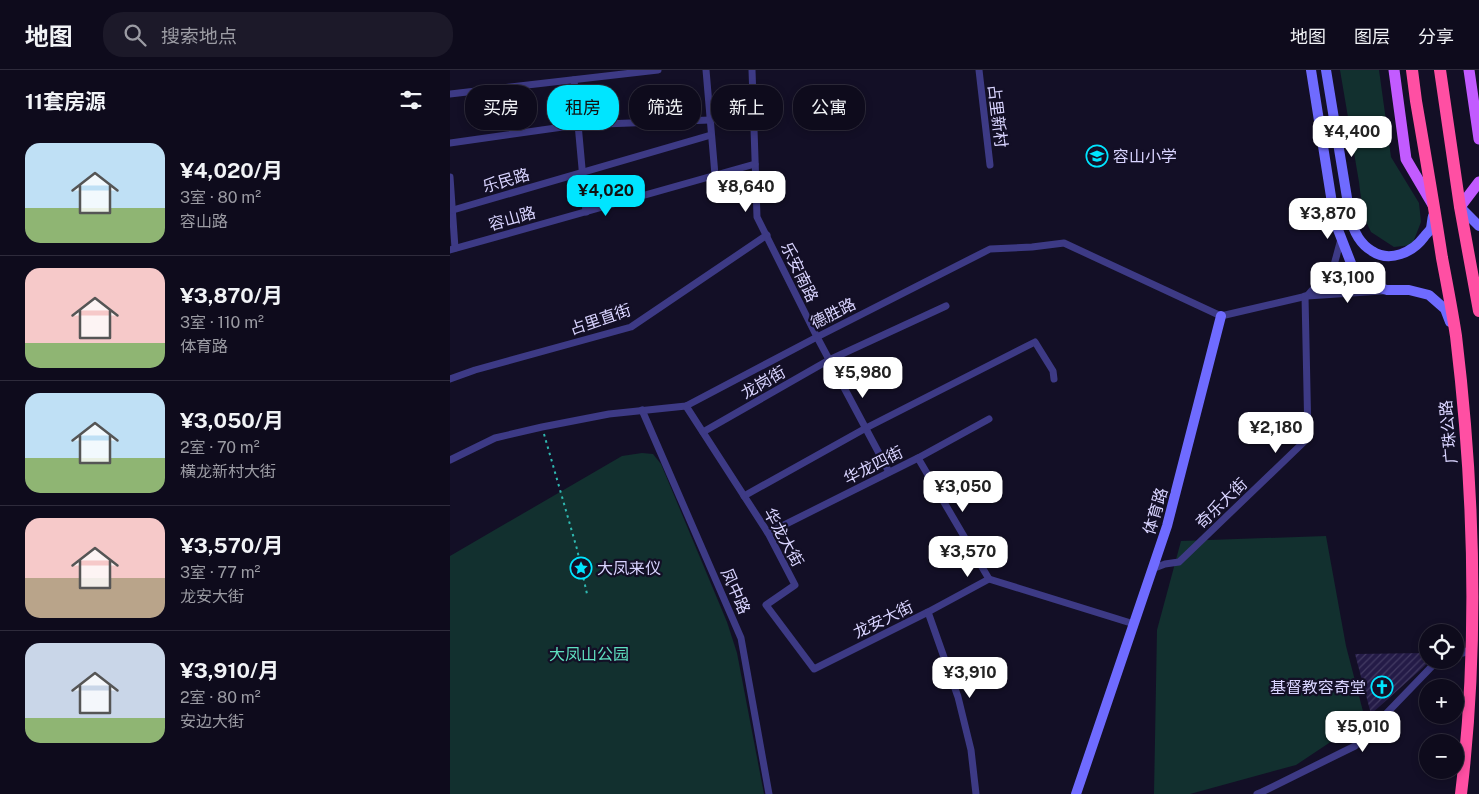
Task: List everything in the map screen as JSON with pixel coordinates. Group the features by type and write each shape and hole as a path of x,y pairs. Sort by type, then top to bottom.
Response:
{"highway":[{"name":"广珠公路","path":"1412,70 1456,336 1471,522 1471,649 1469,701 1461,794"},
{"path":"1440,70 1460,207 1478,290 1479,311"}],"main road":[{"path":"1311,70 1335,222 1356,276 1369,285 1387,290 1409,290 1429,295 1445,310 1456,336"},
{"path":"1326,70 1353,229 1362,242 1372,251 1390,256 1399,255 1410,250 1420,242 1431,228 1434,208 1406,158 1394,70"},
{"path":"1469,70 1479,139"},
{"path":"1479,182 1460,207 1479,226"},
{"name":"体育路","path":"1076,794 1177,491 1221,316"}],"street":[{"path":"450,94 658,70"},
{"path":"706,70 715,175"},
{"name":"乐安南路","path":"752,70 757,217 817,337 889,472"},
{"name":"占里新村","path":"979,70 990,165"},
{"path":"574,80 574,85"},
{"path":"619,123 710,120"},
{"path":"450,143 547,129"},
{"path":"578,130 586,212"},
{"name":"乐民路","path":"452,210 711,135"},
{"name":"容山路","path":"453,249 755,164"},
{"path":"450,177 453,249"},
{"name":"占里直街","path":"450,379 475,370 631,327 767,235"},
{"path":"1306,296 1334,265 1342,238"},
{"name":"德胜路","path":"450,460 495,438 542,427 609,414 686,406 990,249 1064,243 1221,316"},
{"path":"1221,316 1306,296 1387,290"},
{"name":"奇乐大街","path":"1152,569 1165,564 1179,562 1308,438 1306,296"},
{"name":"龙岗街","path":"703,432 829,360 946,306"},
{"path":"744,496 866,428 1035,342 1053,370 1054,379"},
{"name":"华龙大街","path":"686,406 768,533 795,585 766,606 814,669"},
{"name":"凤中路","path":"642,410 742,638 769,794"},
{"name":"华龙四街","path":"768,533 918,458 989,419"},
{"path":"918,458 989,579 1134,624"},
{"name":"龙安大街","path":"814,669 989,579"},
{"path":"928,612 958,697 972,750 976,794"},
{"path":"1464,652 1471,649"},
{"path":"1256,794 1354,746 1429,669"}],"path":[{"path":"542,427 577,549 587,594"}],"green space":[{"path":"1340,70 1379,70 1391,157 1419,203 1421,222 1412,245 1394,247 1371,232 1363,215"},
{"name":"大凤山公园","path":"642,453 653,454 661,464 727,622 737,653 764,794 450,794 450,556 622,456"},
{"path":"1326,536 1346,646 1365,719 1296,765 1190,794 1154,794 1157,630 1181,541"}],"building":[{"name":"基督教容奇堂","path":"1419,653 1419,669 1421,669 1371,714 1355,654"}],"place":[{"name":"容山小学","path":"1097,156"},
{"name":"大凤来仪","path":"581,568"},
{"name":"基督教容奇堂","path":"1382,687"}]}
